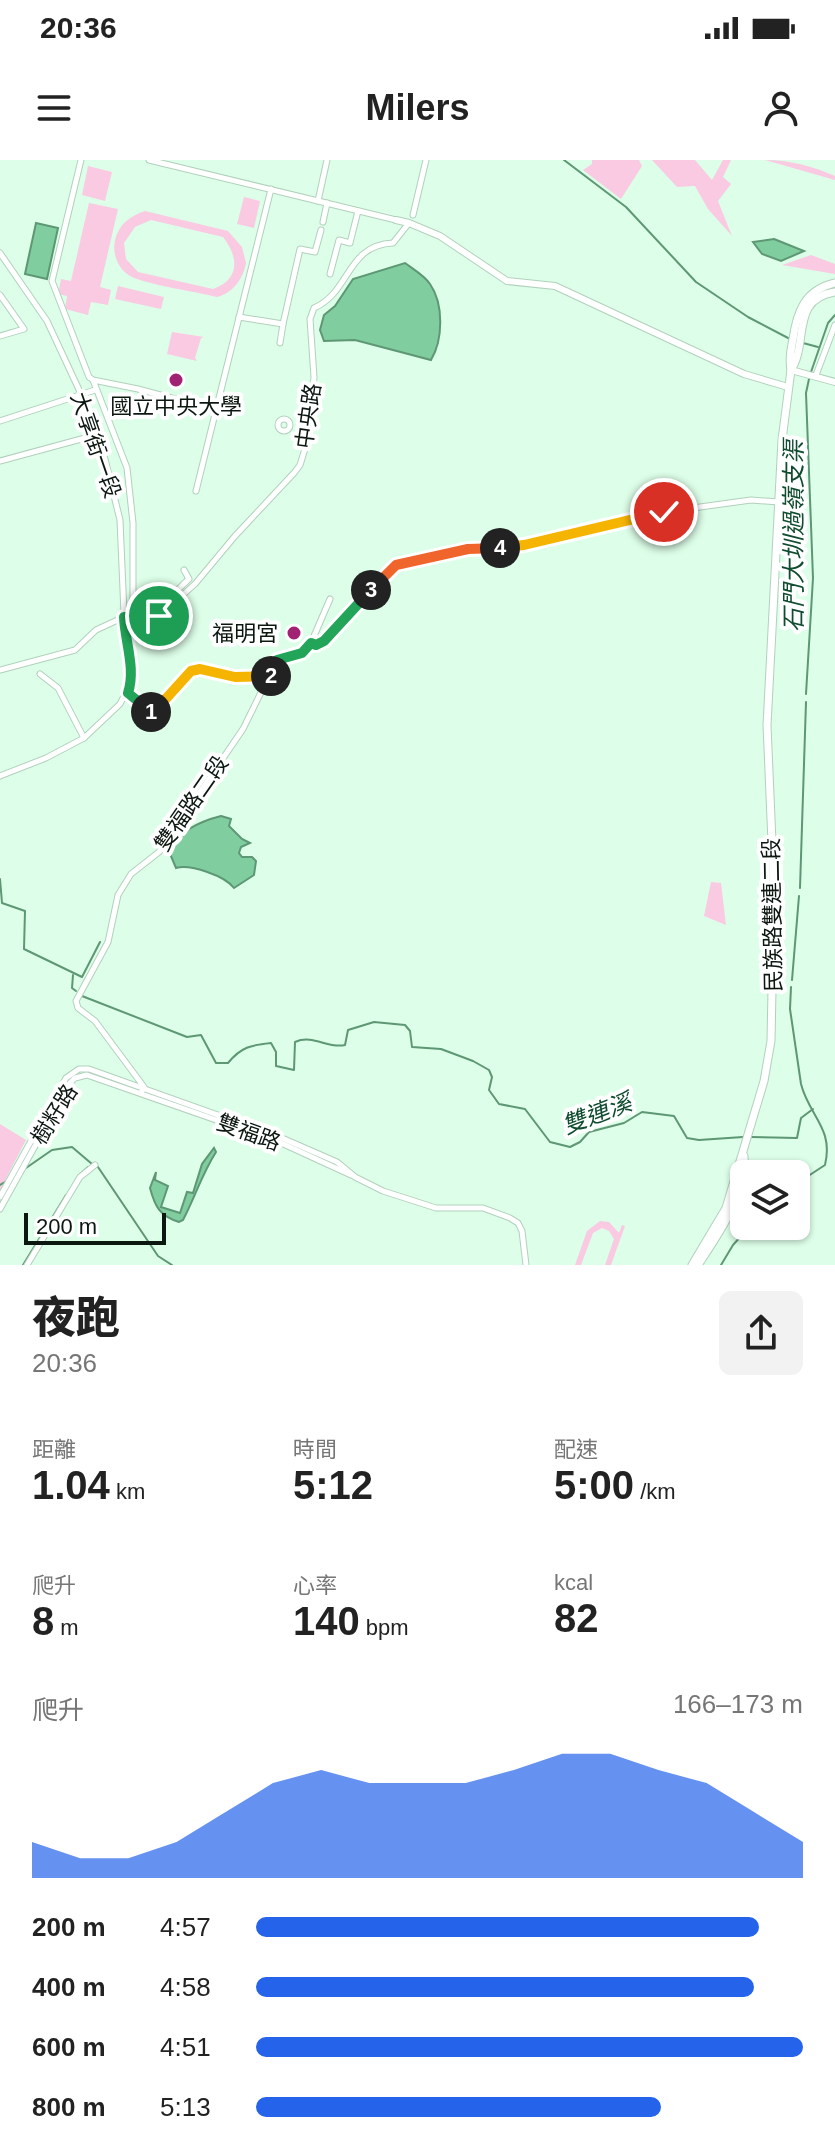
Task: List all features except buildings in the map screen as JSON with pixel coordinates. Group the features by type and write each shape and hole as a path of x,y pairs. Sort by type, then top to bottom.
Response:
{"main road":[{"path":"791,370 789,361 796,318 805,299 835,283"},
{"path":"791,370 796,362 806,311 821,296 835,292"},
{"name":"民族路雙連二段","path":"695,1265 726,1208 739,1162 744,1156 764,1081 772,1027 774,889 767,725 779,502 791,370"}],"street":[{"path":"81,160 52,281 89,377 216,410"},
{"path":"149,160 396,220 411,219 507,281 555,286 744,374 788,387"},
{"path":"318,201 327,160"},
{"path":"411,219 426,160"},
{"path":"196,491 271,189"},
{"path":"323,222 327,203"},
{"path":"330,274 339,240 350,243 358,211"},
{"name":"中央路","path":"124,617 159,616 195,584 300,465 308,439 314,377 310,319 314,308 325,304 363,252 377,245 393,243 411,219"},
{"path":"280,343 300,249 315,252 321,230"},
{"name":"大享街一段","path":"0,253 47,321 81,394 105,459 120,520 124,617 131,668 128,693"},
{"path":"0,295 24,329 0,336"},
{"path":"239,317 283,324"},
{"path":"816,375 835,325"},
{"path":"791,370 835,382"},
{"path":"93,380 127,468 133,523 133,603 142,609 156,608 189,579 184,570"},
{"path":"0,421 95,390"},
{"path":"0,461 96,435"},
{"name":"雙福路二段","path":"142,1090 95,1021 78,1008 76,1001 108,942 118,895 131,874 159,852 243,729 277,660 302,653 311,643 316,645 324,641 396,565 468,549 524,545 664,512 751,500 779,502"},
{"path":"311,643 330,599"},
{"path":"0,670 75,650 96,630 124,617"},
{"path":"0,776 46,758 84,738 128,693 153,713 191,671 200,669 235,677 271,676"},
{"path":"40,674 58,688 84,738"},
{"name":"樹籽路","path":"0,1197 71,1072 89,1069 142,1090"},
{"name":"樹籽路","path":"0,1209 24,1162 75,1078 92,1076 142,1090"},
{"path":"142,1090 282,1138 337,1162 355,1177 383,1191 436,1208 483,1208 518,1223 526,1265"},
{"path":"27,1265 80,1177 95,1165"}],"shaded area":[{"path":"592,160 639,160 642,166 621,199 583,170 592,164"},
{"path":"652,160 695,160 712,180 723,160 731,160 723,177 731,184 718,201 732,236 708,209 695,186 677,187"},
{"path":"765,160 809,167 835,176 835,180"},
{"path":"88,166 112,172 105,201 82,195"},
{"path":"244,197 260,201 254,228 237,224"},
{"path":"89,203 118,209 100,287 111,290 108,305 91,302 88,315 65,309 67,296 58,294 61,279 71,281"},
{"path":"145,211 228,231 242,247 246,263 240,280 228,292 217,297 151,283 127,274 117,261 115,240 122,225","holes":["151,220 223,237 232,252 234,267 228,280 213,289 138,272 126,259 124,243 135,227"]},
{"path":"36,223 58,228 47,279 25,274"},
{"path":"774,239 804,251 781,261 762,254 753,242"},
{"path":"811,255 835,264 835,274 782,265"},
{"path":"405,263 428,281 438,302 440,332 431,360 355,340 324,341 320,330 324,315 335,306 353,279"},
{"path":"118,286 164,297 161,309 115,299"},
{"path":"172,332 204,337 195,358 197,361 167,354"},
{"path":"221,816 231,819 229,826 250,843 241,847 239,853 242,857 252,857 256,861 254,875 234,888 207,872 176,868 168,849 192,828"},
{"path":"711,882 721,883 726,925 704,916"},
{"path":"0,1124 26,1140 0,1190"},
{"path":"214,1148 216,1152 183,1220 179,1222 167,1217 156,1206 150,1188 156,1172 155,1180 168,1186 161,1207 180,1213 187,1192 193,1193 202,1164"},
{"path":"600,1221 609,1222 619,1233 622,1225 625,1226 611,1265 605,1265 614,1239 609,1231 602,1228 593,1233 581,1265 575,1265 587,1231"}],"waterway":[{"path":"564,160 626,207 696,282 748,317 790,339"},
{"name":"石門大圳過嶺支渠","path":"811,372 828,323 835,315"},
{"path":"803,343 818,347"},
{"name":"石門大圳過嶺支渠","path":"806,694 813,578 806,393 809,379"},
{"name":"石門大圳過嶺支渠","path":"800,888 806,702"},
{"path":"0,879 2,903 25,911 24,949 82,977 100,942"},
{"name":"石門大圳過嶺支渠","path":"792,980 799,896"},
{"name":"雙連溪","path":"73,975 72,988 76,991"},
{"name":"石門大圳過嶺支渠","path":"791,987 790,1009 801,1084 826,1141 825,1165 810,1175"},
{"name":"雙連溪","path":"82,996 187,1037 201,1035 216,1063 228,1063 247,1048 271,1043 276,1052 276,1066 294,1070 295,1042 308,1040 339,1046 345,1045 348,1030 374,1022 405,1025 410,1031 412,1047 441,1049 489,1070 492,1077 489,1090 499,1104 525,1109 550,1142 570,1147 589,1132 624,1123 642,1112 674,1116 687,1138 743,1137"},
{"name":"雙連溪","path":"750,1137 797,1138 801,1118 813,1109"},
{"path":"26,1168 52,1150 72,1147 92,1164"},
{"path":"78,1176 88,1167"},
{"path":"98,1167 158,1256 172,1265"},
{"path":"0,1185 5,1182"},
{"path":"23,1265 66,1195"},
{"name":"石門大圳過嶺支渠","path":"721,1265 737,1240"}],"place":[{"name":"國立中央大學","path":"176,380"},
{"name":"福明宮","path":"294,633"}],"route":[{"path":"159,616 124,617 131,668 128,693 153,713 191,671 200,669 235,677 271,676 277,660 283,656 302,653 311,643 316,645 324,641 396,565 468,549 524,545 664,512"}]}
